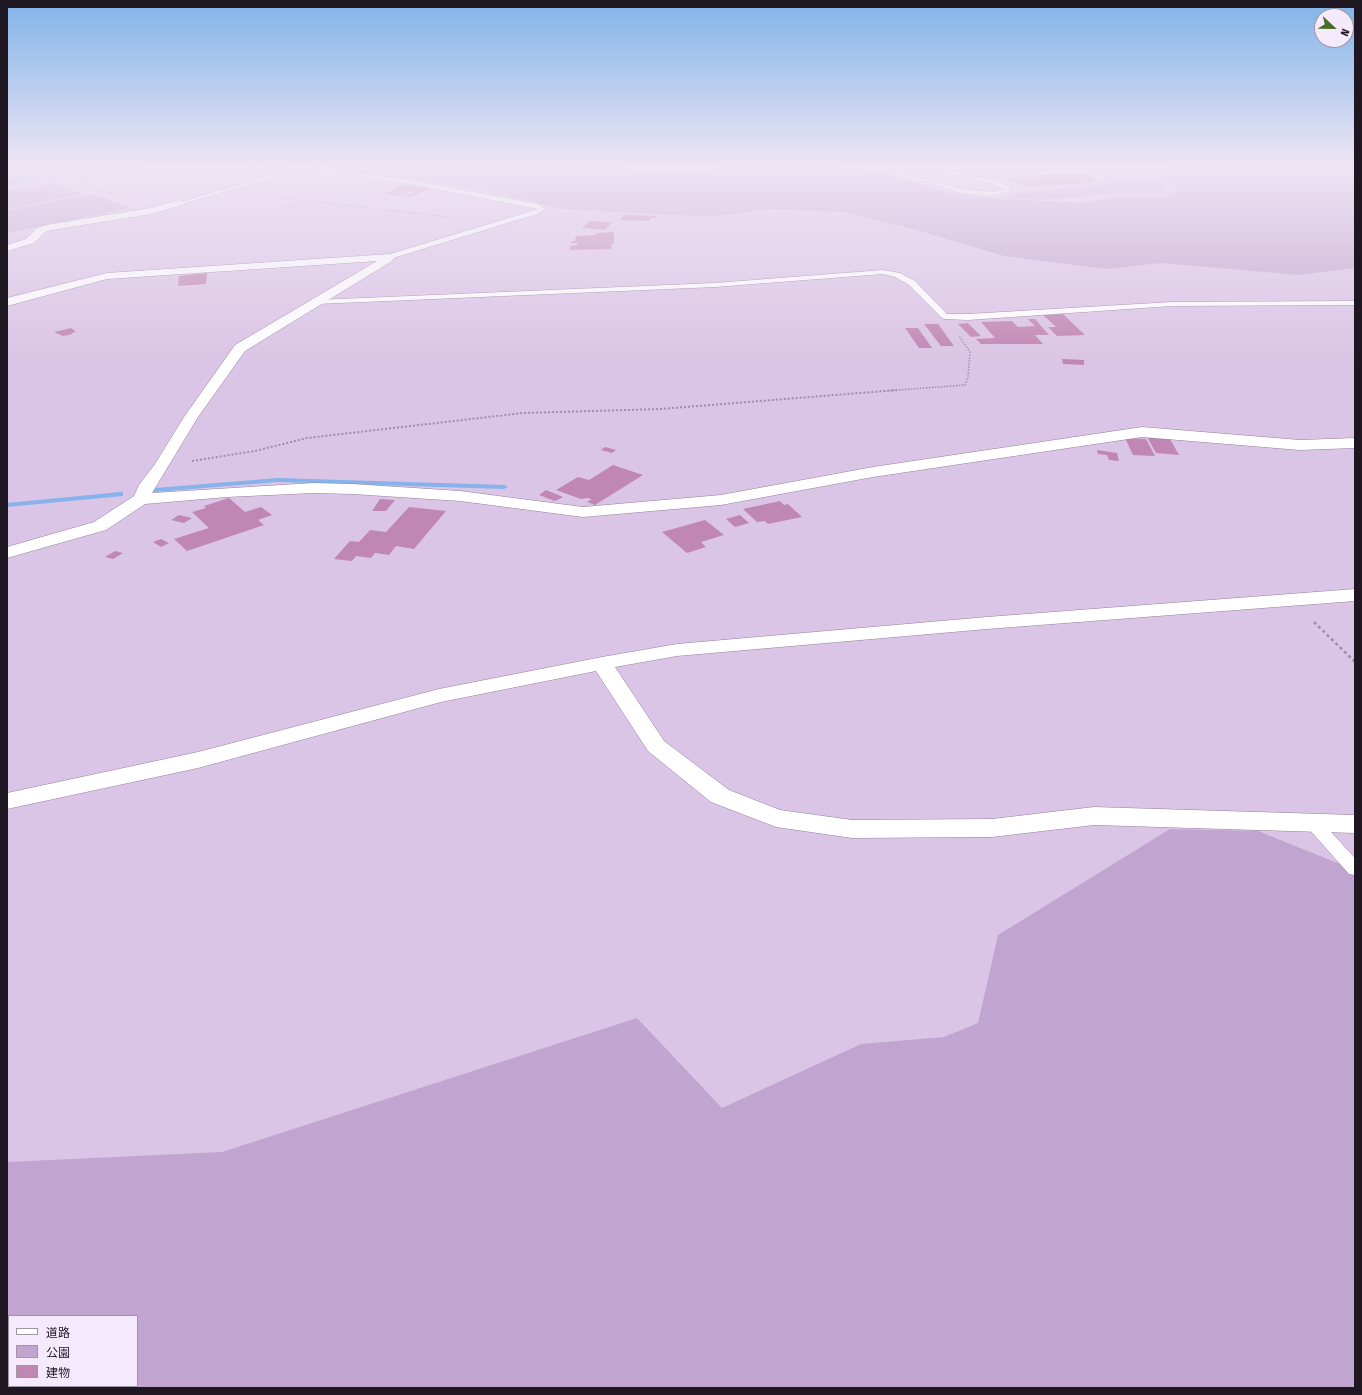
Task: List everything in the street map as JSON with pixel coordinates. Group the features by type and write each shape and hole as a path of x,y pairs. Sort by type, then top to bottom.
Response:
{"street":[{"path":"7,248 30,241 40,231"},
{"path":"7,302 107,276 390,257"},
{"path":"141,499 147,485 162,466 191,417 240,348 390,257"},
{"path":"7,553 100,526 141,499 235,492 353,489 460,496 582,512 721,500 873,472 1142,432 1300,445 1355,443"},
{"path":"7,801 198,760 439,696 602,663 677,650 994,622 1355,595"},
{"path":"602,663 656,746 720,796 776,818 852,829 992,828 1094,816 1355,824"}],"lane":[{"path":"390,257 472,231"},
{"path":"316,302 715,285 883,272 897,275 912,283 945,316 968,317 1172,304 1355,303"},
{"path":"1313,823 1355,869"}],"path":[{"path":"162,466 255,451 307,438 523,413 661,409 965,385 968,377 970,352 945,316"},
{"path":"1290,599 1355,662"}],"green space":[{"path":"920,231 1355,231 1355,268 1299,275 1160,263 1107,269 1004,256"},
{"path":"1170,829 1258,831 1355,870 1355,1388 7,1388 7,1162 222,1152 637,1018 722,1108 861,1044 944,1037 978,1023 998,935"}],"building":[{"path":"614,232 614,244 612,244 611,249 570,250 570,246 577,245 577,243 571,243 571,241 575,241 576,236"},
{"path":"207,273 206,284 178,286 179,276"},
{"path":"1063,314 1085,335 1057,336 1048,327 1056,327 1043,315"},
{"path":"1028,319 1035,319 1049,335 1035,335 1043,344 981,344 976,339 995,338 981,322 1012,321 1018,327 1035,326"},
{"path":"968,323 981,336 971,337 958,324"},
{"path":"924,324 938,324 954,346 941,346"},
{"path":"71,328 76,332 63,336 54,332"},
{"path":"905,328 918,328 932,348 919,348"},
{"path":"1062,359 1084,360 1084,365 1063,364"},
{"path":"1146,435 1170,439 1179,455 1156,453"},
{"path":"1125,438 1146,439 1155,456 1133,455"},
{"path":"605,447 616,450 612,453 601,450"},
{"path":"1097,450 1117,453 1119,461 1109,460 1107,455 1098,454"},
{"path":"613,465 643,475 595,505 587,502 592,499 581,499 556,490 578,477 589,480"},
{"path":"546,490 563,497 555,501 539,495"},
{"path":"229,498 245,512 261,507 272,515 258,520 264,525 187,551 174,539 209,528 192,512 206,508 204,506"},
{"path":"380,499 395,500 386,511 372,511"},
{"path":"780,501 784,505 788,504 802,517 768,524 765,521 757,522 743,509"},
{"path":"409,507 446,511 414,549 396,546 389,555 375,553 371,558 356,556 352,561 334,559 350,541 359,542 370,530 386,532"},
{"path":"179,515 192,518 184,523 171,520"},
{"path":"740,515 749,523 735,527 726,519"},
{"path":"705,520 724,535 701,542 706,547 687,553 662,532"},
{"path":"161,539 169,543 161,547 153,542"},
{"path":"115,551 123,553 113,559 105,557"}],"waterway":[{"path":"155,490 278,480 504,487"},
{"path":"7,505 120,494"}]}
